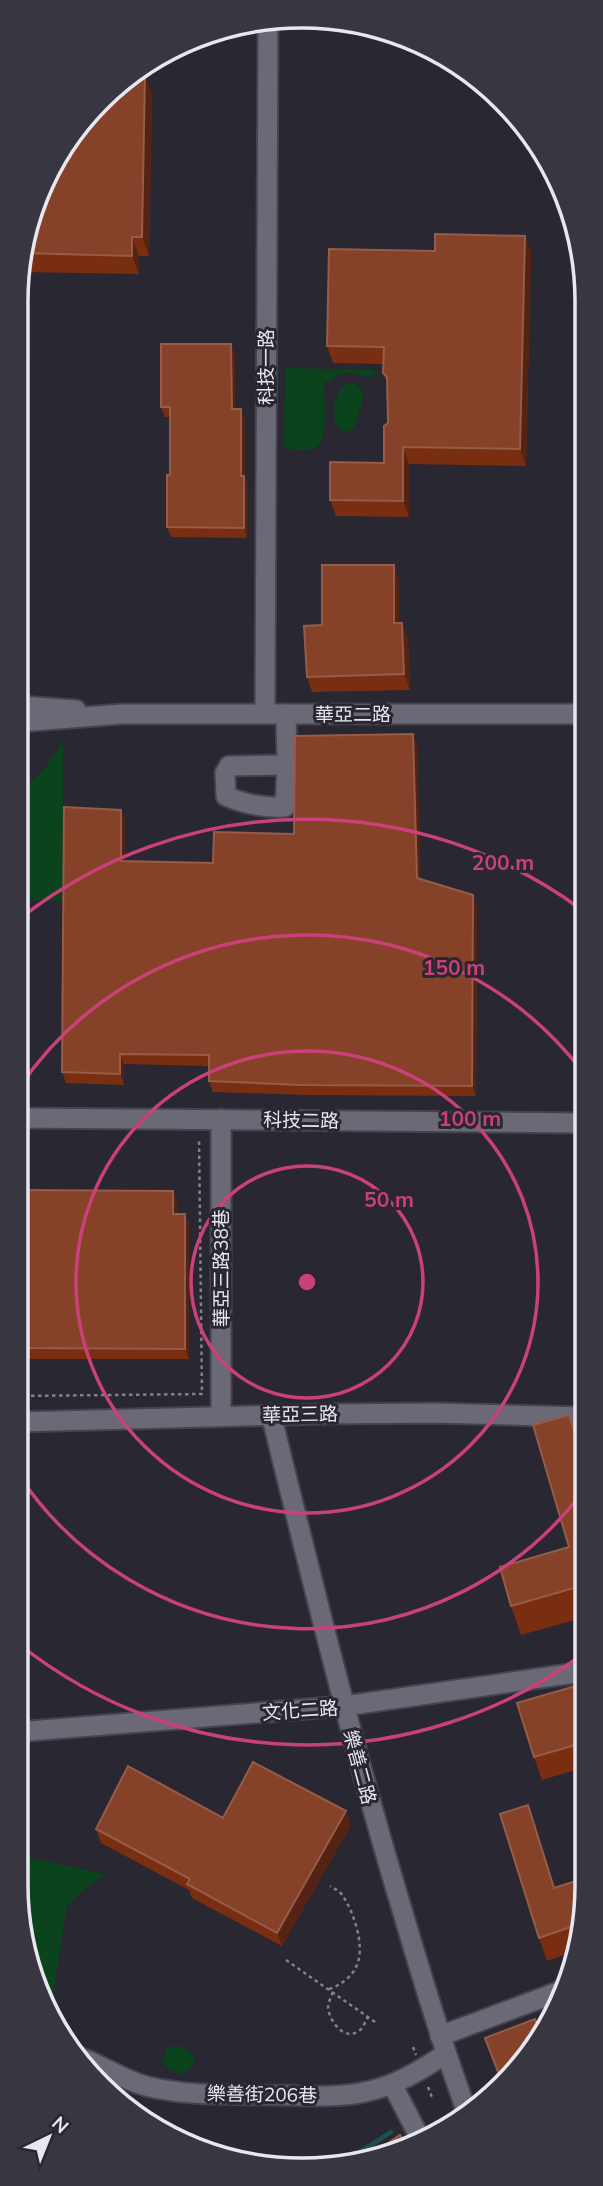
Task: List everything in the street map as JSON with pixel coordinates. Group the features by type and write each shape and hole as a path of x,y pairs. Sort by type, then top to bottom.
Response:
{"street":[{"name":"科技一路","path":"265,713 268,30"},
{"name":"華亞二路","path":"28,707 122,714"},
{"name":"華亞二路","path":"28,721 122,714 575,714"},
{"path":"286,714 287,765"},
{"name":"科技二路","path":"28,1118 575,1123"},
{"name":"華亞三路38巷","path":"220,1416 221,1119"},
{"name":"華亞三路","path":"28,1422 271,1414 435,1413 575,1417"},
{"name":"樂善二路","path":"271,1414 374,1817 442,2045 464,2104"},
{"name":"文化二路","path":"28,1731 344,1706 575,1673"},
{"name":"樂善街206巷","path":"97,2066 125,2080 176,2091 310,2096 368,2092 421,2070 442,2045 551,1995"},
{"path":"392,2084 417,2132"}],"path":[{"path":"28,1395 202,1394 199,1132"},
{"path":"329,1989 341,1985 350,1976 357,1964 359,1951 352,1915 341,1893 330,1886"},
{"path":"286,1960 378,2024"},
{"path":"333,1992 328,2006 332,2020 339,2030 351,2034 358,2032 368,2017"}],"green space":[{"path":"285,368 377,370 373,376 345,373 324,383 325,419 322,438 313,449 303,450 284,449"},
{"path":"354,383 362,390 363,396 356,424 347,432 335,423 334,410 339,392"},
{"path":"63,742 63,901 28,900 28,784 44,769"},
{"path":"28,1858 105,1874 67,1906 53,1997 33,1938"},
{"path":"176,2045 188,2051 195,2063 184,2074 172,2071 162,2062 167,2049"}],"building":[{"path":"145,78 142,237 132,237 132,256 32,253 49,197 74,150 108,108"},
{"path":"435,234 525,236 520,449 403,447 403,501 330,500 330,462 384,463 384,426 388,423 387,377 383,373 384,347 327,346 329,249 435,251"},
{"path":"161,344 231,344 232,409 241,409 244,528 167,527 170,407 161,407"},
{"path":"322,565 394,565 394,623 402,623 404,674 307,677 304,626 322,625"},
{"path":"413,734 417,878 473,895 472,1086 301,1085 209,1081 209,1055 120,1054 120,1074 62,1072 64,807 121,810 121,861 213,863 214,832 294,834 295,736"},
{"path":"28,1190 173,1191 173,1214 185,1214 185,1349 28,1348"},
{"path":"569,1415 575,1434 575,1588 511,1606 500,1567 569,1547 533,1425"},
{"path":"575,1686 575,1745 534,1757 517,1703"},
{"path":"253,1762 346,1811 277,1933 187,1884 190,1879 96,1829 128,1766 223,1818"},
{"path":"528,1805 554,1888 575,1881 572,1927 539,1938 500,1814"},
{"path":"535,2019 537,2023 499,2074 485,2038"},
{"path":"400,2135 402,2138 389,2143 387,2144"}],"waterway":[{"path":"361,2152 391,2132"}]}
